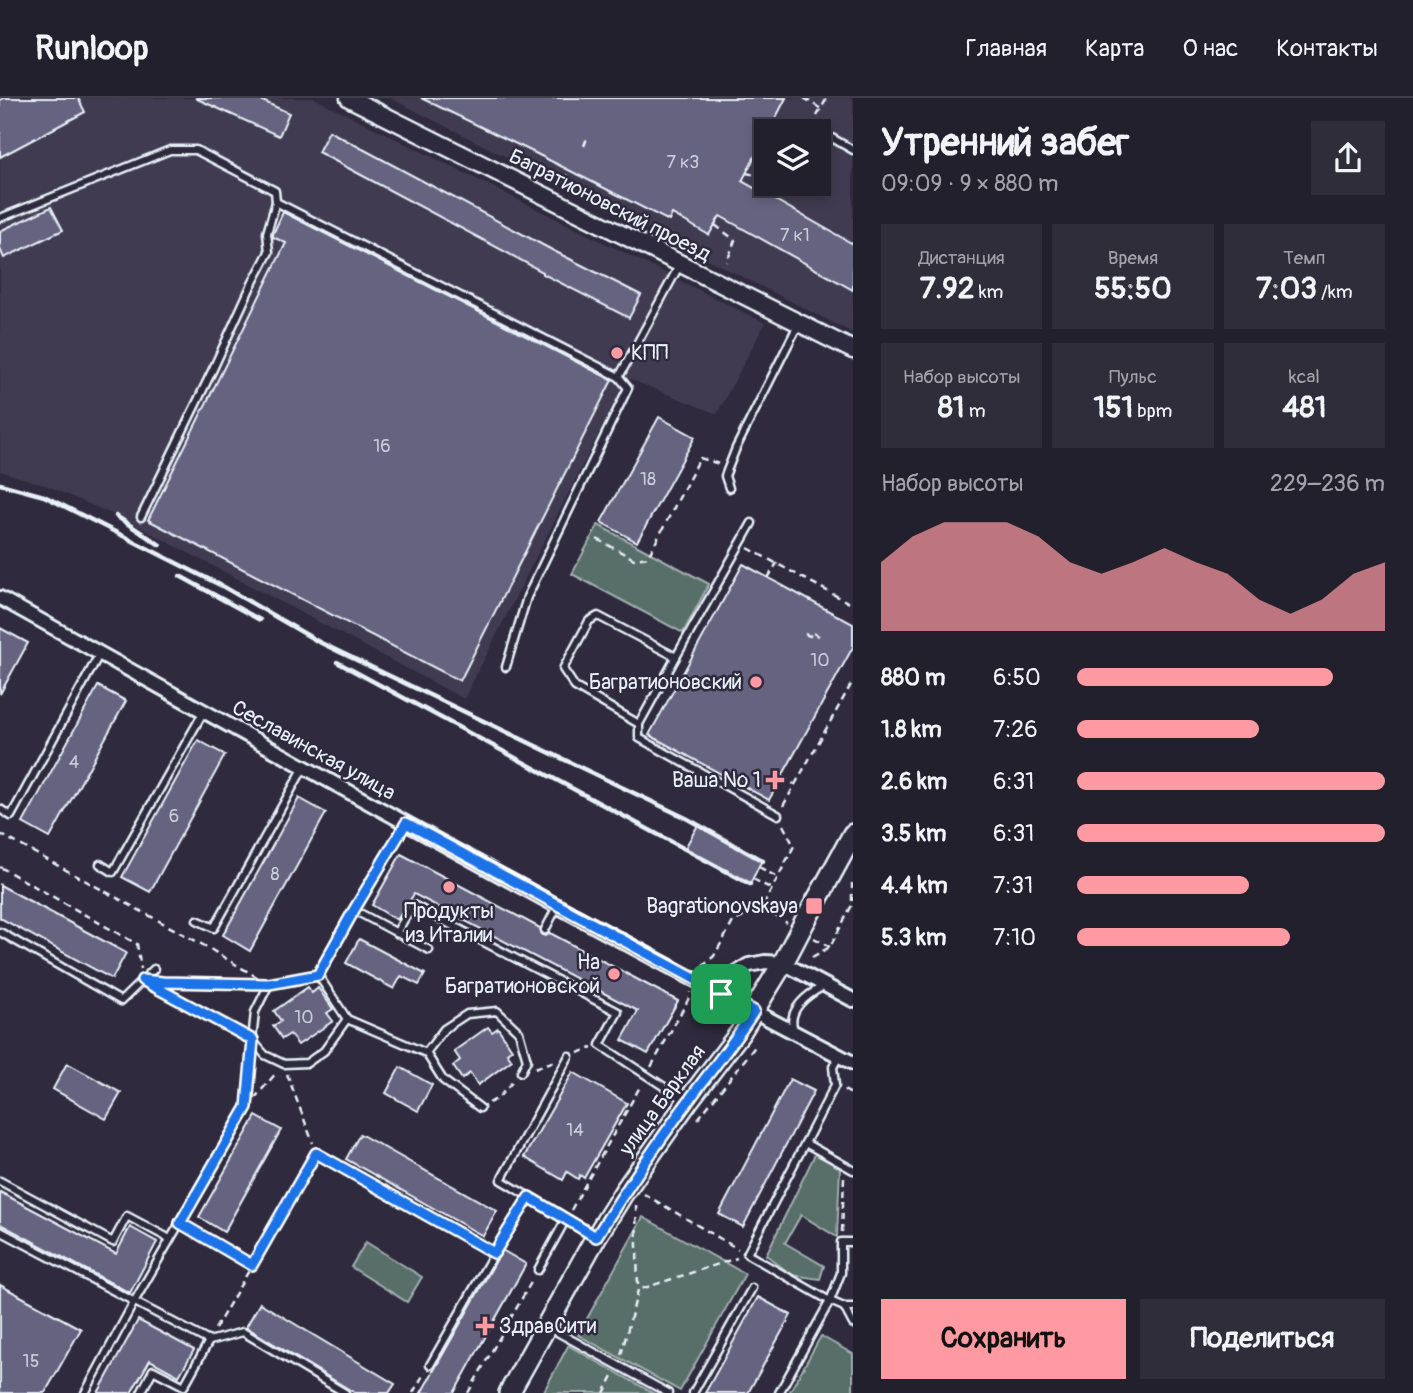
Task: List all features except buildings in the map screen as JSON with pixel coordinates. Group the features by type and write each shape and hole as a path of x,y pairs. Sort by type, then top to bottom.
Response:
{"main road":[{"name":"улица Барклая","path":"509,1393 624,1192 693,1110 740,1034 783,963 853,834"}],"street":[{"name":"Багратионовский проезд","path":"349,98 853,350"},
{"name":"Сеславинская улица","path":"0,598 406,823 853,1063"},
{"path":"721,994 736,973 748,965 765,962 783,963 853,1000"}],"lane":[{"path":"831,137 853,150"},
{"path":"0,218 170,150 196,150 275,191 276,202 267,233 269,252 141,517"},
{"path":"276,202 619,377 628,388 527,597 506,667"},
{"path":"619,377 680,264"},
{"path":"729,488 725,476 736,448 799,323"},
{"path":"752,523 639,724 639,738 778,815"},
{"path":"639,724 575,687 563,669 589,621 598,616 676,657"},
{"path":"0,809 11,816 100,653"},
{"path":"100,864 113,872 204,711"},
{"path":"197,920 214,928 304,767"},
{"path":"406,823 318,975 347,1018 426,1053 443,1080 481,1108"},
{"path":"396,933 413,905 618,1013 600,1045 647,1075 693,1110"},
{"path":"545,930 558,905"},
{"path":"354,910 429,950"},
{"path":"0,932 121,1002 154,969"},
{"path":"526,964 531,955"},
{"path":"269,984 255,1012 253,1040 265,1055 284,1064 307,1063 324,1051 347,1018"},
{"path":"794,1032 792,1017 802,1001 825,985"},
{"path":"426,1053 444,1029 467,1014 497,1011 519,1032 527,1059 521,1073"},
{"path":"569,1056 501,1180 596,1237"},
{"path":"839,1056 833,1067 835,1085 747,1254 830,1301 844,1307 853,1307"},
{"path":"85,1393 134,1302 247,1107"},
{"path":"805,1143 853,1170"},
{"path":"316,1153 494,1253"},
{"path":"0,1181 113,1242 127,1216 170,1239"},
{"path":"430,1364 529,1197"},
{"path":"538,1270 566,1219"},
{"path":"0,1231 209,1341 243,1332 345,1393"},
{"path":"779,1393 830,1301 841,1273 841,1242 853,1242"},
{"path":"693,1393 752,1288"},
{"path":"844,1307 853,1324"},
{"path":"547,1326 668,1393"},
{"path":"141,1393 153,1370 184,1387 209,1341"}],"path":[{"path":"804,98 821,109 827,98"},
{"path":"584,146 587,138"},
{"path":"564,181 570,170"},
{"path":"746,173 754,175"},
{"path":"715,225 735,240 727,262"},
{"path":"597,539 635,559 648,557 700,458 729,468"},
{"path":"740,544 853,605"},
{"path":"768,578 777,564"},
{"path":"805,634 810,636 811,632 819,636"},
{"path":"766,899 793,846 778,815 853,681"},
{"path":"782,777 795,785"},
{"path":"0,834 269,984"},
{"path":"0,867 136,944 142,980"},
{"path":"759,867 777,877"},
{"path":"753,879 772,889"},
{"path":"812,957 830,947 852,905 852,883"},
{"path":"566,1219 688,1000 690,989 702,967 714,957 733,922 762,908"},
{"path":"142,980 269,984 318,975"},
{"path":"142,980 253,1040 247,1107"},
{"path":"693,1110 757,1044"},
{"path":"209,1341 316,1153 284,1064 247,1107"},
{"path":"481,1108 498,1098 521,1073"},
{"path":"841,1242 845,1166"},
{"path":"644,1194 747,1254"},
{"path":"604,1393 619,1366 638,1290 636,1205 630,1215"},
{"path":"180,1223 252,1265"},
{"path":"638,1290 747,1254"},
{"path":"468,1393 538,1270"},
{"path":"413,1393 430,1364"}],"shaded area":[{"path":"0,98 314,98 765,323 717,414 627,378 464,699 128,521 45,485 0,471"},
{"path":"390,98 853,98 853,333"}],"green space":[{"path":"598,525 709,584 683,633 572,574"},
{"path":"815,1154 840,1167 837,1237 801,1215 785,1243 824,1266 820,1279 792,1275 766,1255"},
{"path":"643,1217 745,1274 680,1391 578,1335"},
{"path":"366,1242 422,1277 407,1302 351,1267"},
{"path":"821,1336 853,1354 853,1390 851,1393 789,1393"},
{"path":"569,1346 653,1393 543,1393"}],"railway":[{"path":"0,484 44,496 224,587 319,642 686,818 763,861"},
{"path":"116,516 160,545"},
{"path":"180,576 260,620"},
{"path":"337,662 750,884"}],"place":[{"name":"КПП","path":"617,353"},
{"name":"Багратионовский","path":"756,682"},
{"name":"Ваша № 1","path":"775,780"},
{"name":"Продукты из Италии","path":"449,887"},
{"name":"Bagrationovskaya","path":"814,906"},
{"name":"На Багратионовской","path":"614,974"},
{"name":"ЗдравСити","path":"485,1326"}],"route":[{"path":"406,823 721,994 754,1011 740,1034 663,1135 596,1237 529,1197 494,1253 316,1153 252,1265 180,1223 247,1107 253,1040 142,980 269,984 318,975 406,823"}]}
